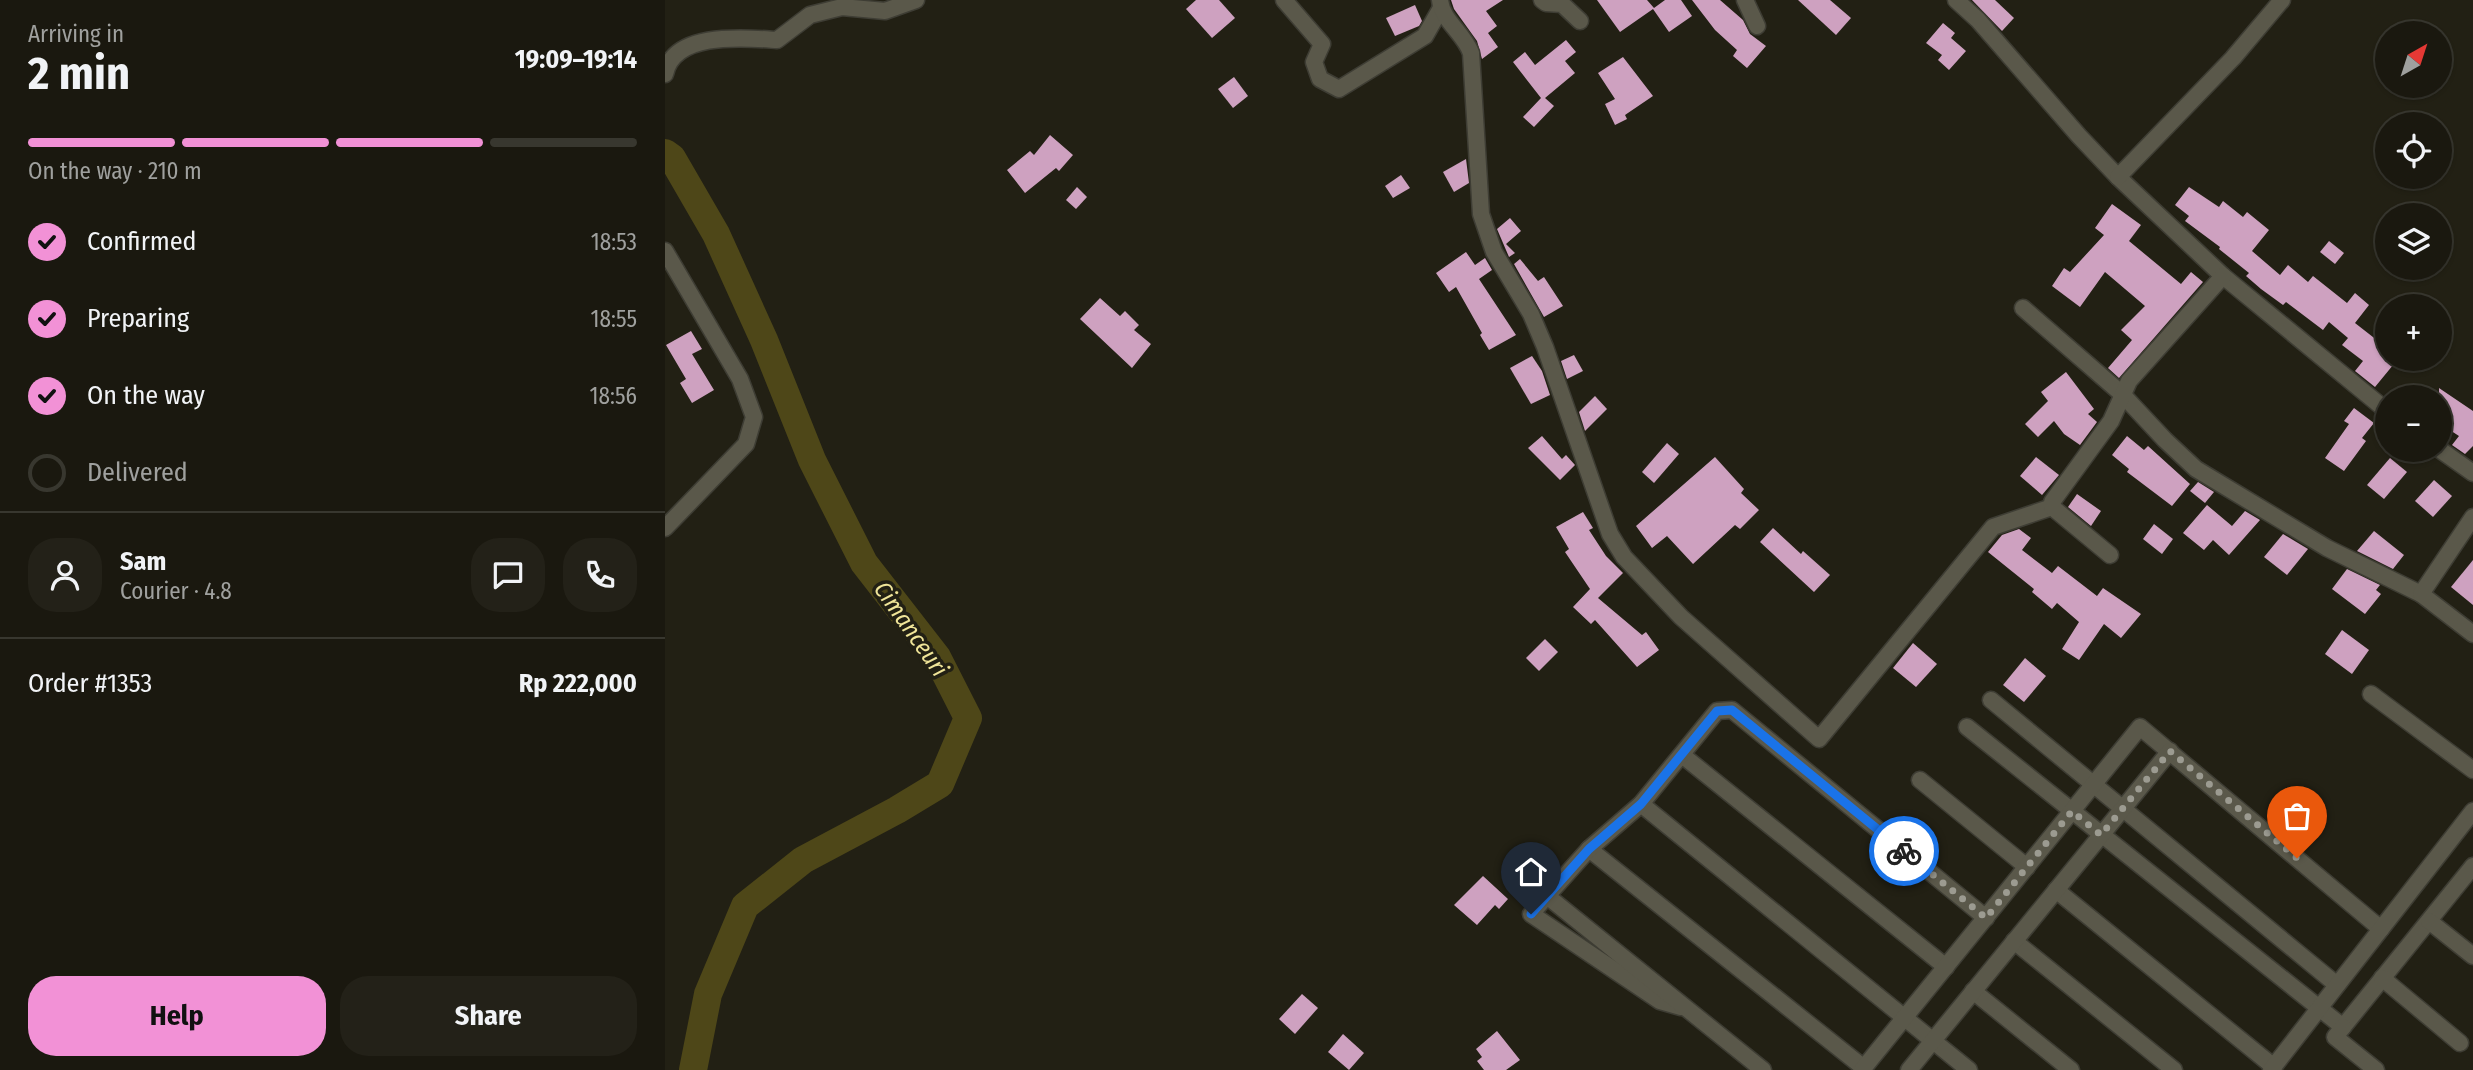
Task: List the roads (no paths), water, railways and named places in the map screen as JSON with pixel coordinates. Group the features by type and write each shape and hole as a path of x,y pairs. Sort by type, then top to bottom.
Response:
{"street":[{"path":"665,74 666,68 688,44 736,37 777,40 810,15 842,7 885,11 916,0"},
{"path":"1284,0 1322,44 1314,62 1320,79 1339,89 1425,36 1440,4"},
{"path":"1542,0 1546,3 1562,4 1580,20"},
{"path":"1745,0 1757,26"},
{"path":"1956,0 1978,20 2118,177 2223,276 2375,401"},
{"path":"2118,177 2233,58 2282,0"},
{"path":"1440,4 1471,53 1481,214 1494,252 1531,314 1545,347 1610,534 1624,557 1682,617 1819,739 1993,527 2052,507"},
{"path":"665,251 740,379 754,417 746,444 665,528"},
{"path":"2052,507 2053,499 2111,421 2122,394 2150,355 2223,276"},
{"path":"2023,309 2122,394 2196,469 2327,548 2421,594 2473,634"},
{"path":"2452,458 2473,473"},
{"path":"2052,507 2110,555"},
{"path":"2421,594 2473,517"},
{"path":"2371,694 2473,770"},
{"path":"1991,700 2337,985"},
{"path":"1687,1009 1660,1001 1531,914 1589,849 1641,804 1717,711 1732,710 1986,918"},
{"path":"1967,727 2343,1027"},
{"path":"1589,849 1863,1069 2140,727 2381,929"},
{"path":"1909,1070 2170,751"},
{"path":"1682,755 1946,967"},
{"path":"1920,780 2027,867"},
{"path":"1641,804 1969,1070"},
{"path":"2056,890 2272,1068 2473,811"},
{"path":"2376,1070 2335,1037 2473,866"},
{"path":"1547,896 1763,1070"},
{"path":"2429,921 2473,956"},
{"path":"2014,941 2174,1070"},
{"path":"2382,978 2460,1043"},
{"path":"1973,991 2071,1070"}],"waterway":[{"name":"Cimanceuri","path":"665,153 672,158 716,234 764,340 812,460 864,563 937,657 968,718 940,784 803,860 745,906 708,994 693,1070"}]}
